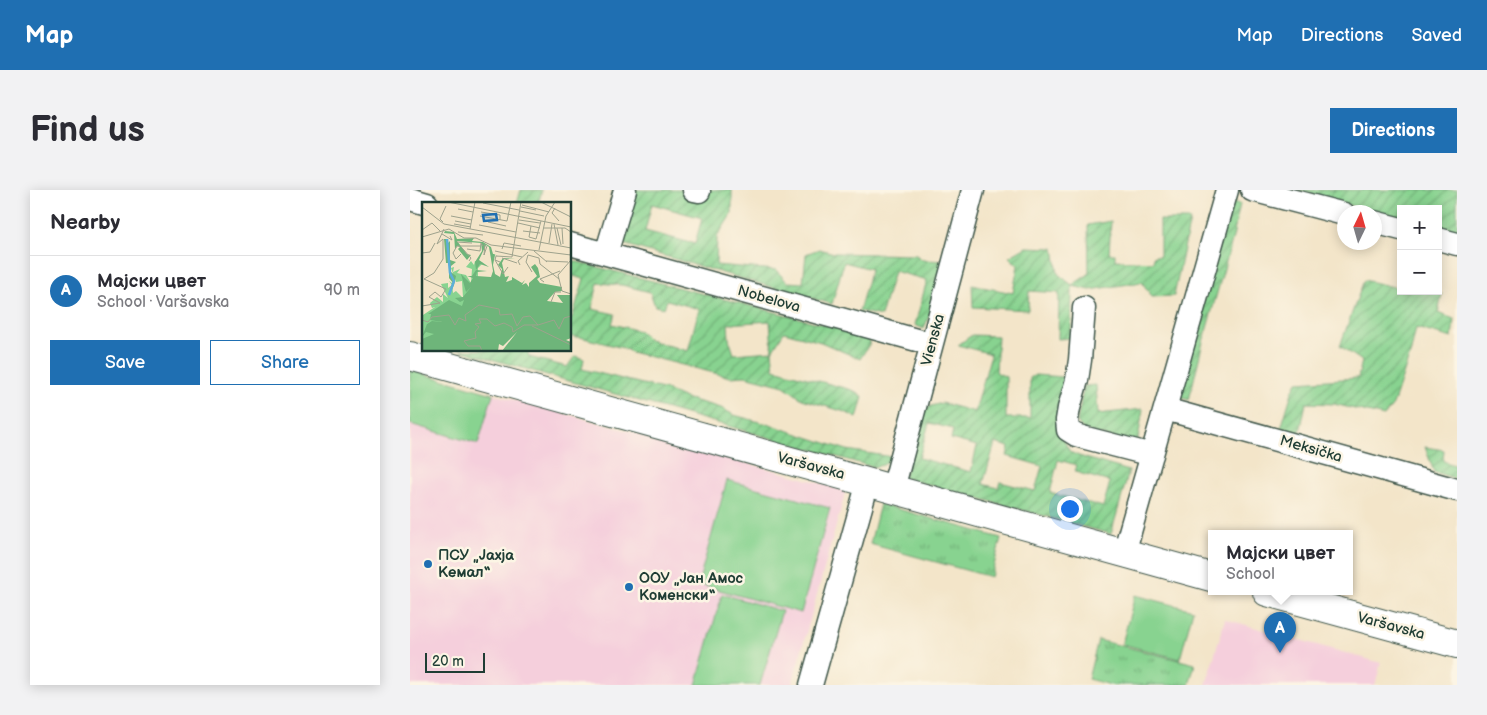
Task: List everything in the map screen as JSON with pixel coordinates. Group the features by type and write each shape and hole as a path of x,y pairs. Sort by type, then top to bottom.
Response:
{"street":[{"path":"606,254 624,190"},
{"name":"Vienska","path":"811,685 880,486 932,344 972,190"},
{"path":"1124,552 1227,190"},
{"path":"1252,190 1337,212"},
{"path":"410,199 422,203"},
{"path":"1382,224 1397,228"},
{"path":"1442,240 1457,244"},
{"name":"Nobelova","path":"571,244 932,344"},
{"path":"1084,308 1080,360 1075,389 1069,408 1068,430 1086,438 1152,455"},
{"name":"Varšavska","path":"410,356 1208,576"},
{"name":"Meksička","path":"1165,409 1457,490"},
{"name":"Varšavska","path":"1278,595 1457,644"}],"shaded area":[{"name":"ООУ „Јан Амос Коменски“","path":"410,370 846,490 792,685 410,685"},
{"path":"1225,619 1381,663 1375,685 1206,685"}],"green space":[{"path":"521,190 542,190 539,202 518,202"},
{"path":"625,190 732,190 732,213 717,237 716,265 776,270 787,282 803,283 806,254 819,249 834,253 916,255 923,260 950,261 924,329 915,325 927,280 894,271 881,316 859,311 871,269 844,262 832,304 610,240","holes":["652,204 702,218 695,244 645,231"]},
{"path":"1297,190 1457,190 1457,236 1442,232 1442,205 1397,205 1397,219 1382,215 1382,205 1349,205"},
{"path":"1231,201 1240,204 1233,237 1203,342 1189,400 1178,396"},
{"path":"1160,220 1190,220 1174,296 1152,297 1142,282 1090,290 1072,286 1071,338 1058,339 1059,293 1029,291 1028,310 973,307 972,285 1013,293 1018,265 1009,257 1026,247 1054,248 1058,274 1072,285 1089,274 1088,225 1111,221 1109,254 1115,254 1115,260 1153,262 1154,256 1160,256"},
{"path":"571,260 869,336 870,343 860,359 821,342 784,332 772,351 774,369 852,390 863,397 857,418 845,412 802,399 784,386 745,376 730,377 571,336 571,318 584,279 571,275","holes":["598,283 622,285 650,292 655,306 664,308 667,300 699,309 688,351 649,340 640,331 612,324 615,314 592,309","770,321 772,351 734,354 729,339 728,324"]},
{"path":"1364,280 1397,288 1397,295 1442,295 1438,313 1454,319 1452,338 1416,328 1411,351 1393,405 1384,416 1334,404 1306,403 1300,432 1279,435 1292,392 1297,382 1358,378 1362,361 1340,346"},
{"path":"972,335 998,336 996,372 1006,377 1006,418 1030,418 1030,378 1035,375 1065,377 1057,427 1070,452 1129,471 1111,534 904,478 924,408 942,403 975,412 991,354 958,345","holes":["929,423 953,429 951,439 977,446 971,472 919,458","995,443 1009,447 1007,456 1042,466 1035,491 1000,482 998,488 983,484","1058,460 1077,465 1075,472 1110,482 1103,507 1050,493"]},
{"path":"463,351 527,351 529,357 567,367 575,356 584,359 582,369 667,390 685,398 721,408 734,415 847,450 893,457 883,465 873,467"},
{"path":"410,370 493,394 478,444 410,424"},
{"path":"1096,385 1098,414 1143,409 1137,445 1084,430 1077,422 1084,386"},
{"path":"1425,447 1444,450 1443,461 1457,466 1457,479 1434,472"},
{"path":"727,480 830,508 801,613 698,584"},
{"path":"880,504 1001,538 991,577 870,544"},
{"path":"722,594 782,611 760,685 696,685"},
{"path":"1135,595 1193,610 1180,659 1122,644"},
{"path":"1098,640 1195,664 1189,685 1111,685 1088,679"}],"place":[{"name":"ПСУ „Јахја Кемал“","path":"428,564"},
{"name":"ООУ „Јан Амос Коменски“","path":"629,587"},
{"name":"Мајски цвет","path":"1280,653"}]}
